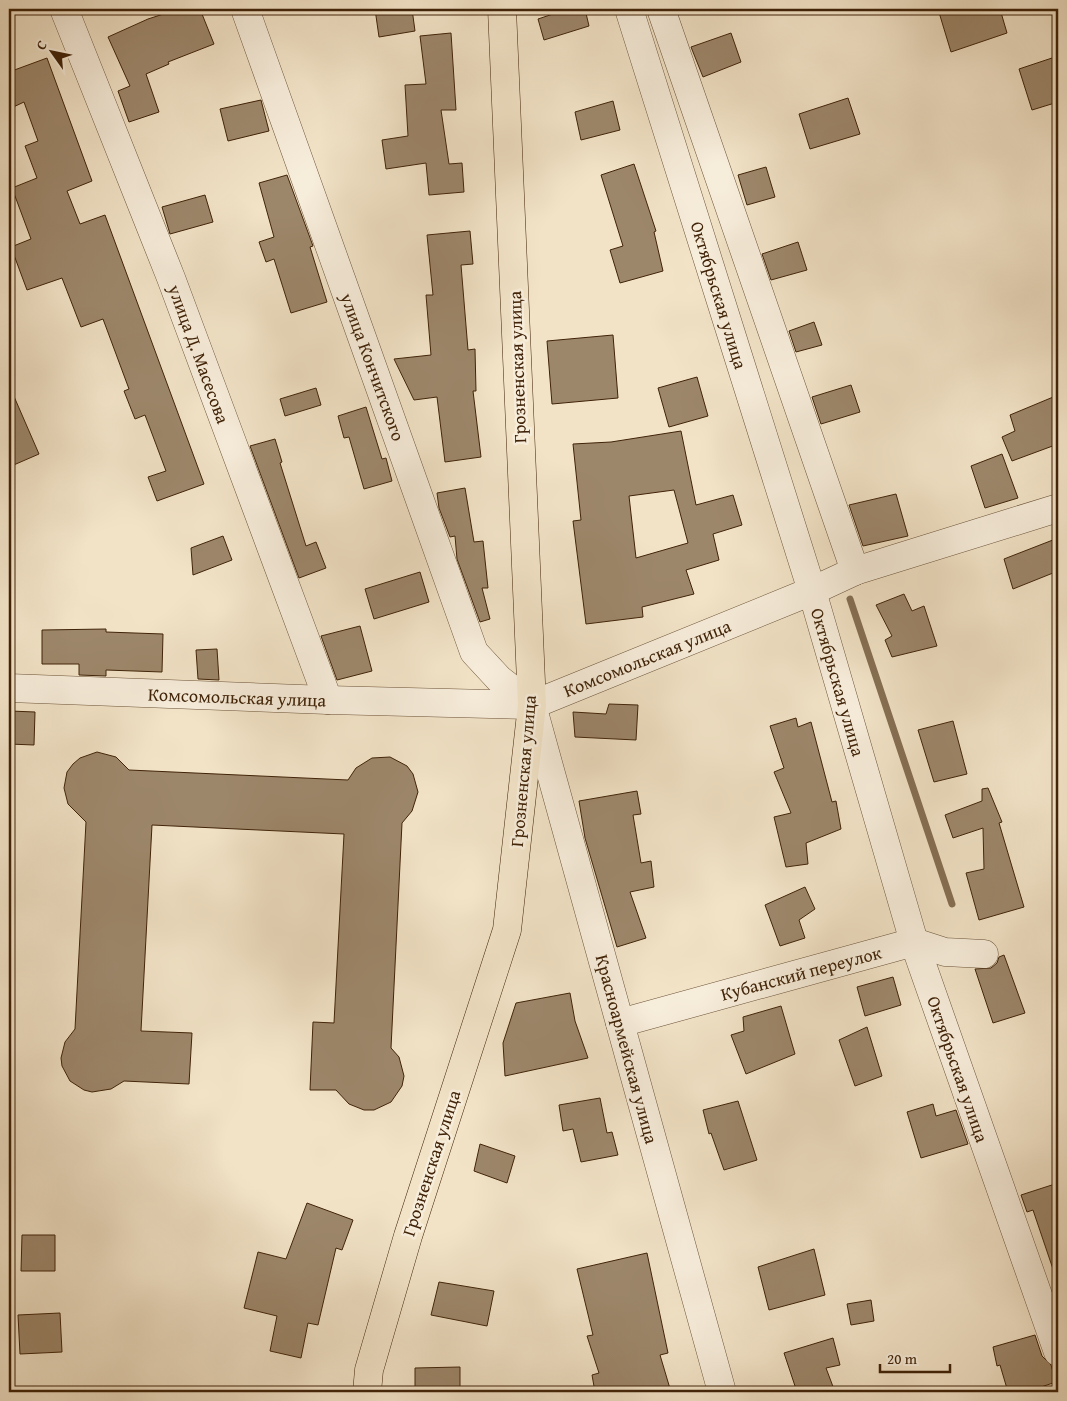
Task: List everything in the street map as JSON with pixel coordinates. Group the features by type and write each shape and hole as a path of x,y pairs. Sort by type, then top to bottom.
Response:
{"main road":[{"name":"Грозненская улица","path":"367,1392 370,1370 408,1236 507,930 532,705 502,9"}],"street":[{"name":"улица Д. Масесова","path":"64,9 171,278 328,700"},
{"name":"улица Кончитского","path":"245,9 474,652 499,678 532,705"},
{"name":"Октябрьская улица","path":"629,9 812,591 914,942 1058,1352"},
{"path":"662,9 855,571"},
{"name":"Комсомольская улица","path":"9,688 328,700 532,705 812,591 855,571 1058,508"},
{"name":"Красноармейская улица","path":"532,705 722,1392"},
{"path":"914,942 946,952 984,954"},
{"name":"Кубанский переулок","path":"620,1023 914,942"}],"building":[{"path":"179,9 200,9 214,44 168,62 169,64 146,74 159,112 129,122 118,91 130,86 108,37 148,19"},
{"path":"375,9 412,9 415,31 379,37"},
{"path":"568,9 585,9 589,26 544,40 538,19"},
{"path":"938,9 1000,9 1007,33 951,52"},
{"path":"451,33 456,110 441,110 449,164 462,163 464,192 429,195 426,163 386,169 382,140 408,136 405,85 426,84 420,36"},
{"path":"731,33 741,62 703,77 691,47"},
{"path":"1058,56 1058,102 1032,110 1019,69"},
{"path":"47,58 92,181 67,191 80,224 105,215 204,484 157,501 148,477 166,471 145,415 135,419 124,391 129,389 103,319 81,327 62,278 27,290 11,247 31,239 12,188 37,178 25,146 38,141 24,102 9,109 9,72"},
{"path":"848,98 860,134 810,149 799,114"},
{"path":"261,100 269,131 228,141 220,109"},
{"path":"613,101 620,130 581,140 575,112"},
{"path":"634,164 656,231 654,232 663,271 620,283 610,250 623,246 601,175"},
{"path":"766,167 775,197 747,205 738,175"},
{"path":"287,175 313,246 310,247 327,302 291,313 274,259 266,262 259,242 274,237 259,183"},
{"path":"205,195 213,222 170,234 162,207"},
{"path":"470,231 473,264 461,265 468,350 475,349 476,391 473,391 481,457 445,462 437,397 414,400 394,359 431,355 426,295 433,295 427,235"},
{"path":"798,242 807,270 771,280 762,254"},
{"path":"814,322 822,345 796,352 789,331"},
{"path":"613,335 618,398 552,404 547,341"},
{"path":"697,377 708,416 669,427 658,388"},
{"path":"9,385 39,454 9,467"},
{"path":"851,385 860,412 821,424 812,397"},
{"path":"316,388 321,405 285,416 280,399"},
{"path":"1058,395 1058,444 1012,461 1002,437 1015,431 1010,415"},
{"path":"366,407 382,459 386,458 392,481 364,489 349,437 344,438 338,416"},
{"path":"681,431 696,505 733,495 742,525 713,534 719,560 686,570 694,594 642,607 643,617 586,624 573,521 581,520 573,444 611,442","holes":["674,490 688,543 636,558 629,496"]},
{"path":"275,439 282,462 280,463 306,546 316,542 326,568 299,578 250,446"},
{"path":"1002,454 1018,498 985,508 971,466"},
{"path":"465,488 474,542 483,541 488,588 482,588 490,619 480,622 457,559 455,536 450,537 439,508 437,493"},
{"path":"896,494 908,536 863,546 849,505"},
{"path":"223,536 232,560 193,575 191,548"},
{"path":"1058,538 1058,571 1013,589 1004,559"},
{"path":"420,572 429,602 374,619 365,589"},
{"path":"904,594 912,611 924,606 937,646 892,657 885,640 892,636 876,605"},
{"path":"360,626 372,671 337,680 321,636"},
{"path":"106,629 106,632 163,634 162,672 106,670 106,676 79,675 79,664 42,664 42,630"},
{"path":"217,649 219,680 198,679 196,650"},
{"path":"609,704 638,705 636,740 575,737 573,712 606,714"},
{"path":"10,711 35,712 34,745 9,744"},
{"path":"796,718 798,727 811,722 832,802 836,801 841,829 806,843 808,864 786,867 774,817 791,813 774,772 784,768 770,726"},
{"path":"953,721 967,774 934,782 918,730"},
{"path":"97,752 116,757 129,770 348,780 356,768 372,758 390,757 407,766 413,774 418,792 412,811 402,823 391,1048 399,1057 404,1076 402,1086 391,1102 374,1110 364,1110 349,1104 336,1090 310,1090 313,1022 334,1023 344,834 152,825 141,1031 192,1033 189,1084 124,1081 111,1089 92,1092 84,1090 70,1081 62,1066 61,1058 65,1042 75,1029 86,822 68,804 64,788 67,772 73,764 80,758"},
{"path":"988,788 1002,822 999,823 1024,907 979,920 966,873 984,869 983,828 953,838 945,815 982,801 982,789"},
{"path":"637,791 641,814 633,815 641,863 651,861 654,887 630,892 646,938 617,947 585,838 579,801"},
{"path":"805,887 815,909 799,920 805,938 780,946 765,905"},
{"path":"1004,955 1025,1013 993,1023 975,969 991,968 997,963 999,957"},
{"path":"893,977 901,1005 865,1016 857,987"},
{"path":"570,993 575,1021 588,1058 505,1076 503,1043 516,1003"},
{"path":"781,1006 795,1054 746,1074 731,1035 744,1031 743,1017"},
{"path":"867,1027 882,1076 855,1086 839,1040"},
{"path":"600,1098 607,1133 612,1132 618,1155 581,1162 573,1129 563,1131 559,1105"},
{"path":"738,1101 757,1160 724,1170 711,1133 709,1134 703,1110"},
{"path":"933,1104 936,1116 956,1110 968,1144 921,1158 907,1112"},
{"path":"480,1144 515,1156 507,1183 474,1171"},
{"path":"1058,1183 1058,1274 1055,1275 1033,1210 1027,1212 1021,1195"},
{"path":"307,1203 353,1220 342,1250 336,1248 318,1325 308,1323 301,1358 270,1351 277,1316 244,1308 258,1252 286,1259"},
{"path":"22,1235 55,1235 55,1271 21,1271"},
{"path":"814,1249 825,1295 769,1310 758,1267"},
{"path":"647,1253 668,1353 660,1355 671,1392 595,1392 592,1375 599,1373 587,1336 593,1335 577,1269"},
{"path":"439,1282 494,1291 487,1326 431,1315"},
{"path":"871,1300 874,1321 851,1325 847,1304"},
{"path":"60,1313 62,1352 20,1354 18,1315"},
{"path":"1035,1335 1042,1356 1051,1365 1056,1382 1026,1392 1008,1392 1000,1365 997,1366 993,1347"},
{"path":"833,1338 840,1365 826,1368 835,1392 797,1392 784,1353"},
{"path":"460,1367 460,1392 415,1392 415,1368"}],"waterway":[{"path":"850,599 952,904"}]}
